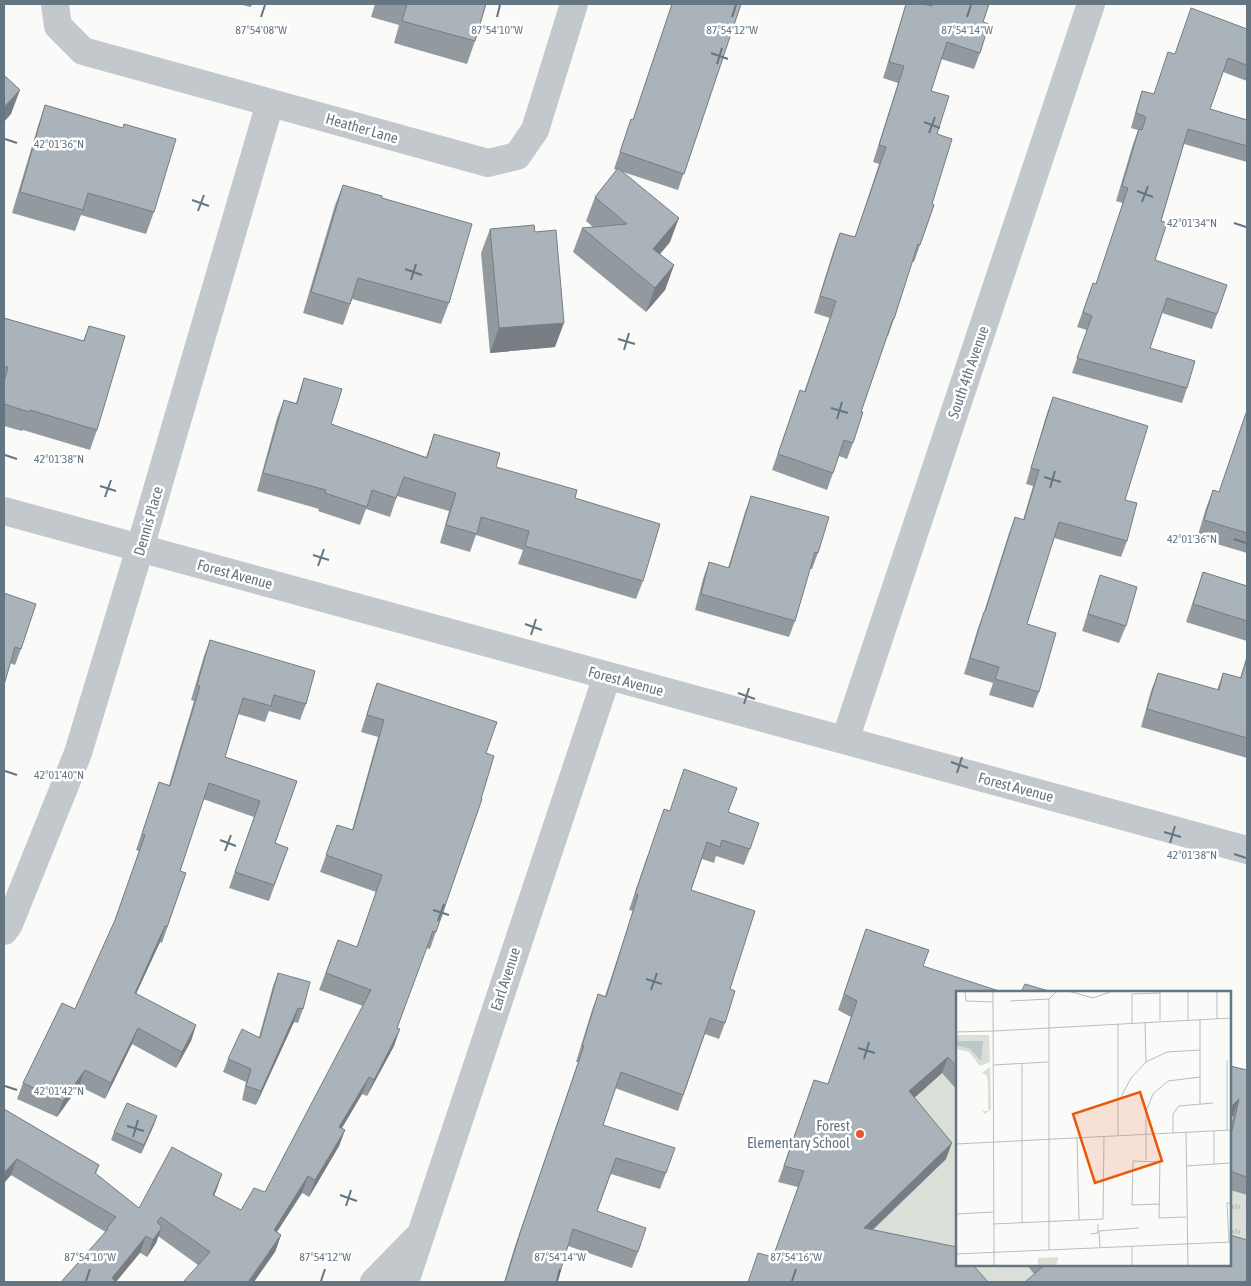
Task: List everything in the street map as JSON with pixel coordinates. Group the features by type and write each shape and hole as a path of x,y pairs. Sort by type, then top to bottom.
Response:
{"street":[{"name":"Heather Lane","path":"57,15 83,51 488,163 517,156 535,130 574,4"},
{"name":"South 4th Avenue","path":"845,740 1091,4"},
{"name":"Dennis Place","path":"4,931 9,924 78,753 270,103"},
{"name":"Forest Avenue","path":"4,511 1247,850"},
{"name":"Earl Avenue","path":"405,1282 607,676"},
{"path":"374,1282 420,1235"}],"green space":[{"path":"942,1073 956,1089 956,1266 1028,1266 1040,1280 1038,1282 968,1282 861,1241 903,1108"},
{"path":"1231,1190 1247,1195 1247,1259 1231,1253"}],"building":[{"path":"407,4 486,4 475,41 402,21"},
{"path":"672,4 741,4 684,174 620,152 631,119 633,120"},
{"path":"906,4 932,6 932,4 989,4 983,22 989,24 980,53 947,42 931,91 949,96 937,134 952,139 932,204 934,205 920,245 918,244 861,412 863,412 853,443 844,440 833,473 778,454 800,390 805,392 836,301 820,296 840,233 855,237 886,147 879,145 904,66 889,62"},
{"path":"1191,8 1247,29 1247,65 1228,58 1210,109 1247,120 1247,146 1188,129 1161,221 1167,223 1155,260 1227,285 1217,314 1167,298 1150,348 1195,361 1187,388 1077,358 1092,316 1083,312 1093,283 1096,284 1128,188 1122,186 1139,129 1142,130 1146,117 1136,113 1142,91 1154,94 1168,52 1175,54"},
{"path":"4,75 20,90 4,107"},
{"path":"45,105 123,128 124,124 176,139 154,212 88,193 83,210 20,192"},
{"path":"618,168 679,218 653,249 674,265 655,288 582,228 627,224 595,197"},
{"path":"343,185 472,224 449,303 358,278 350,304 311,292"},
{"path":"534,225 535,232 556,230 564,323 499,328 490,229"},
{"path":"4,318 84,341 89,326 125,336 97,430 4,404 4,382 8,367 4,366"},
{"path":"304,378 342,389 331,424 427,458 434,434 500,453 496,467 577,490 575,498 660,524 643,581 525,546 529,531 481,517 477,534 446,525 456,493 404,477 396,498 372,490 367,507 325,493 326,490 263,473 284,400 297,404"},
{"path":"1053,397 1148,426 1125,500 1137,503 1127,541 1059,522 1027,624 1056,633 1039,692 995,679 999,667 970,658 1015,517 1024,520 1039,470 1031,468"},
{"path":"1246,413 1247,533 1204,520 1213,490 1219,492"},
{"path":"751,496 829,517 818,553 815,552 795,621 701,594 709,562 729,568"},
{"path":"1203,572 1247,586 1247,621 1193,604"},
{"path":"1100,575 1137,587 1126,626 1088,614"},
{"path":"4,593 36,604 21,649 15,647 4,685"},
{"path":"210,640 315,671 306,704 274,695 271,706 243,698 225,757 297,781 275,843 288,848 274,885 235,872 260,801 209,783 180,871 186,873 167,927 165,926 135,993 196,1025 182,1052 138,1028 111,1083 85,1070 63,1101 23,1083 62,1003 75,1009 115,920 145,835 142,834 159,782 170,786 200,686 197,685"},
{"path":"1247,658 1247,738 1147,709 1158,673 1219,690 1223,673 1241,678"},
{"path":"377,683 497,722 486,753 494,756 482,799 436,932 433,931 397,1028 400,1029 374,1080 369,1077 339,1127 345,1130 315,1180 308,1176 274,1230 281,1235 248,1282 183,1282 210,1252 161,1217 157,1222 162,1227 153,1240 146,1236 112,1278 115,1281 61,1282 108,1229 116,1217 17,1159 4,1173 4,1109 99,1165 95,1173 139,1208 172,1147 222,1174 213,1195 241,1210 254,1188 265,1192 371,990 326,973 338,940 357,947 382,875 326,855 337,825 353,830 384,720 367,715"},
{"path":"684,769 737,788 728,812 759,823 750,849 722,840 720,847 707,842 691,890 755,911 730,989 735,991 725,1023 710,1018 683,1095 621,1072 603,1125 675,1148 666,1173 616,1158 597,1211 646,1228 638,1252 573,1229 557,1282 505,1282 584,1046 582,1046 598,994 606,997 638,895 635,894 653,841 664,809 670,811"},
{"name":"Forest Elementary School","path":"866,929 929,950 923,966 999,991 956,991 956,1066 948,1057 909,1091 952,1143 864,1228 956,1247 956,1266 974,1266 988,1282 748,1282 758,1253 773,1257 804,1171 784,1166 814,1080 828,1084 857,1001 844,994"},
{"path":"278,973 310,982 303,1009 298,1008 261,1091 246,1086 251,1069 228,1059 242,1029 260,1038"},
{"path":"1025,984 1049,991 1022,991"},
{"path":"1231,1066 1247,1070 1247,1177 1231,1171 1231,1135 1239,1099 1231,1107"},
{"path":"127,1103 157,1116 144,1145 114,1132"},
{"path":"1231,1235 1247,1240 1247,1282 1025,1282 1044,1266 1231,1266"}],"place":[{"name":"Forest Elementary School","path":"860,1134"}]}
